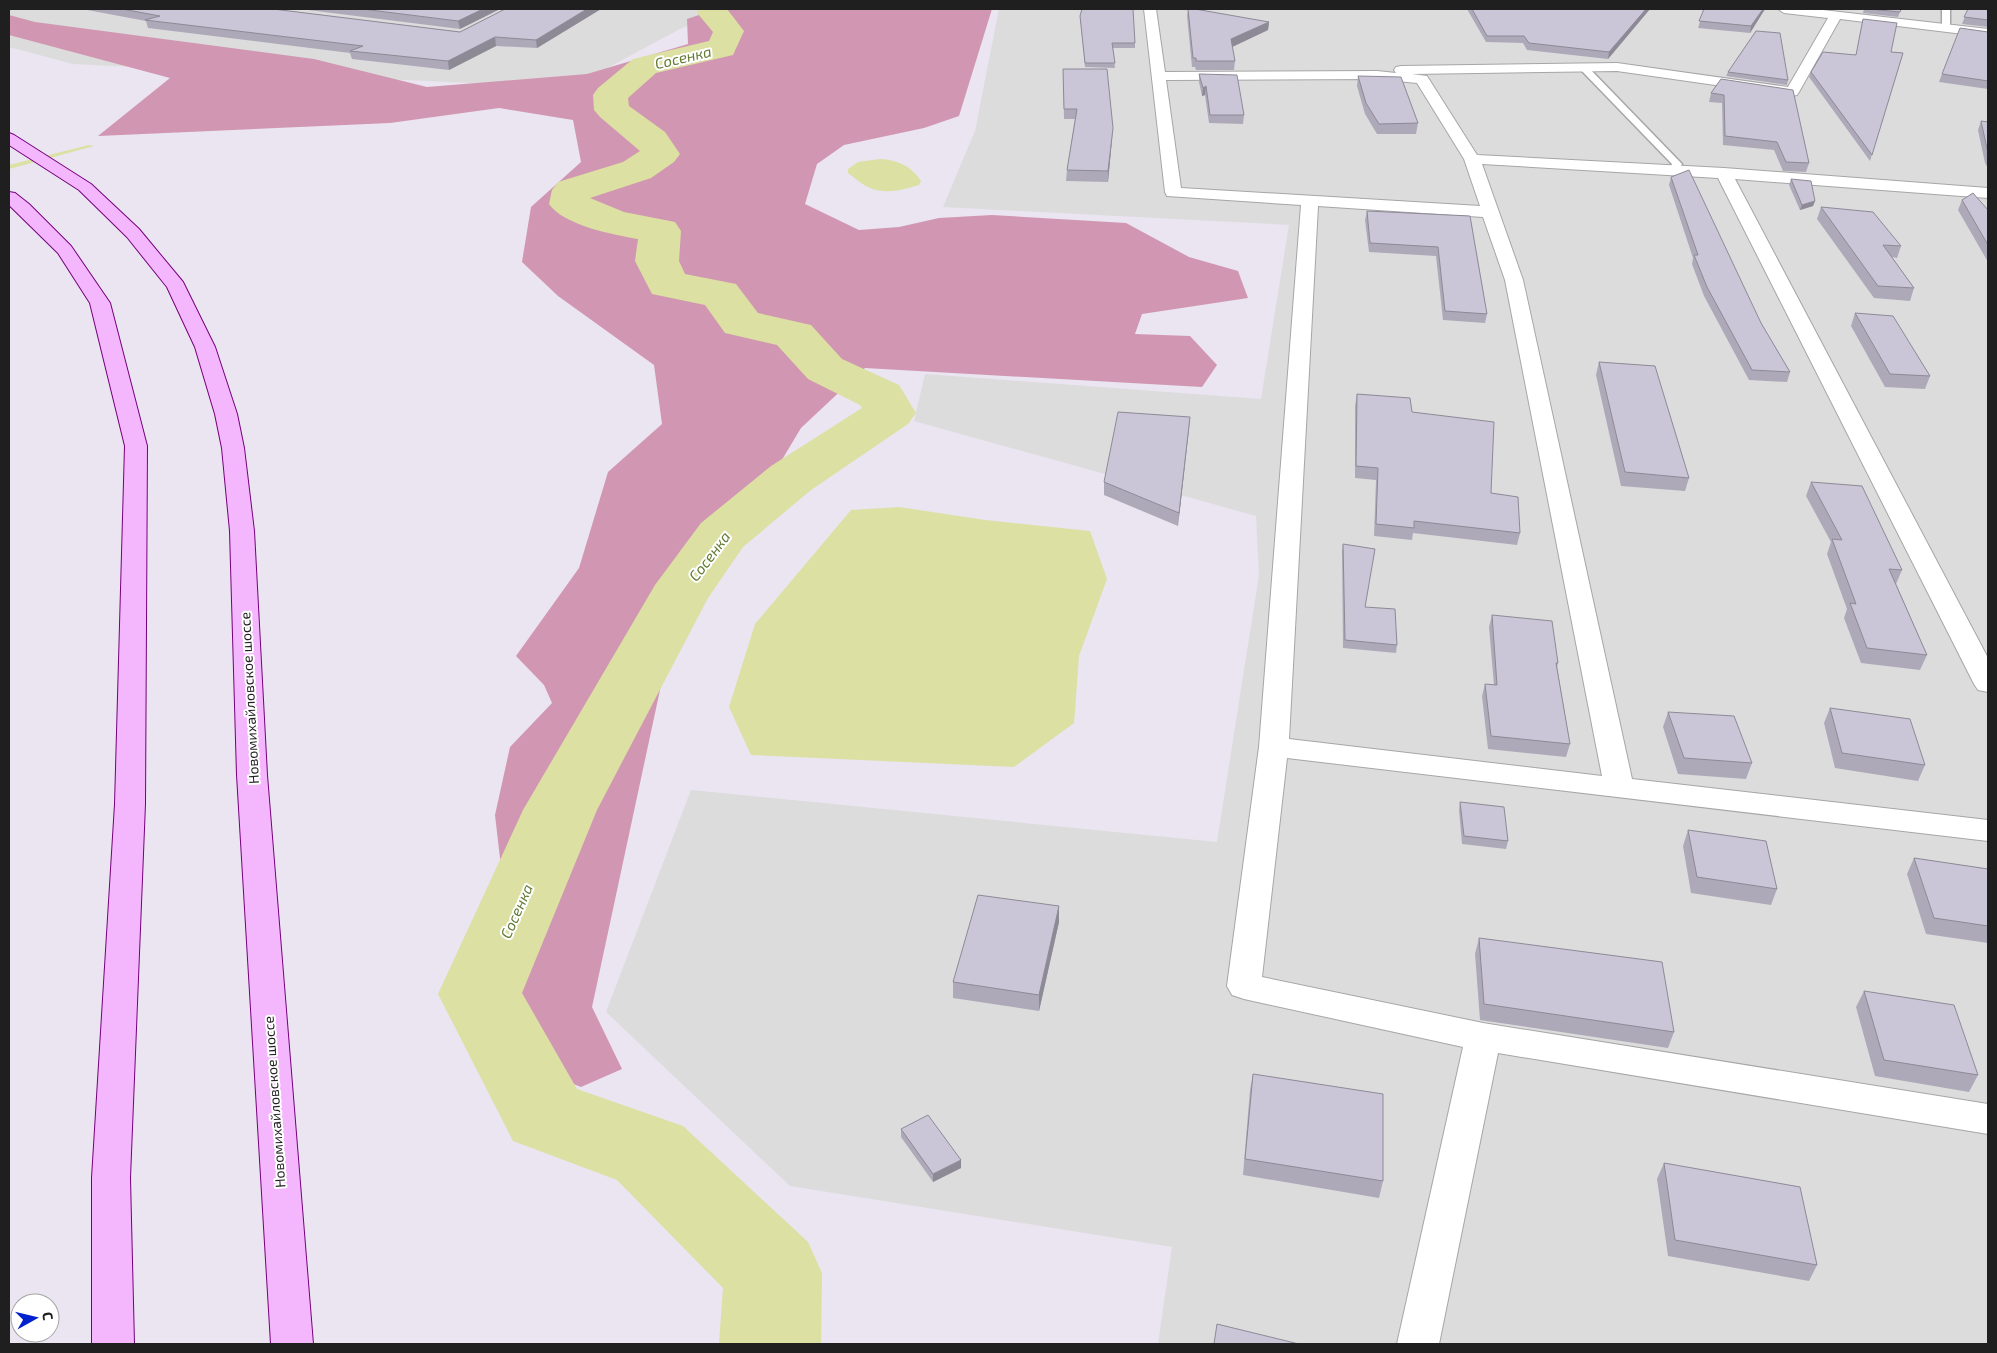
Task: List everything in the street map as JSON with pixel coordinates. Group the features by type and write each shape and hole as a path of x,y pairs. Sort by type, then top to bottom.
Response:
{"main road":[{"name":"Новомихайловское шоссе","path":"9,138 84,187 133,233 176,286 205,347 226,414 233,448 242,531 252,775 292,1344"},
{"path":"9,197 24,208 64,250 100,304 136,446 130,804 111,1178 113,1344"}],"street":[{"path":"1150,9 1173,192 1491,212"},
{"path":"1784,9 1988,33"},
{"path":"1365,70 1617,67 1792,92 1836,16"},
{"path":"1159,76 1377,74 1422,79 1472,159 1514,280 1619,788"},
{"path":"1472,159 1724,173 1988,193"},
{"path":"1724,173 1988,684"},
{"path":"1310,201 1274,747 1244,986 1482,1037 1988,1119"},
{"path":"1274,747 1988,831"},
{"path":"1418,1344 1482,1037"}],"lane":[{"path":"1946,9 1946,28"},
{"path":"1584,67 1677,164 1674,171"}],"shaded area":[{"path":"9,9 728,9 680,29 583,81 533,86 73,64 9,47"},
{"path":"717,9 992,9 959,116 924,128 844,145 817,164 805,204 859,230 899,227 939,218 992,215 1126,223 1189,257 1238,271 1248,298 1142,314 1135,334 1190,336 1217,365 1202,387 865,368 801,428 669,648 592,1007 622,1069 581,1087 533,1068 511,953 495,815 510,747 552,703 544,685 516,656 579,568 608,472 662,424 654,365 558,296 522,262 531,207 581,162 573,120 499,108 390,123 98,136 170,78 9,35 9,15 35,22 314,59 427,87 587,74 688,44 687,19"},
{"path":"999,9 1988,9 1988,1344 1158,1344 1172,1247 790,1186 606,1012 691,790 1217,842 1259,575 1256,516 914,421 925,374 1261,399 1289,225 943,207 975,131"},
{"path":"880,159 898,162 909,168 921,181 919,185 900,190 880,191 865,186 848,173 848,169 858,162"},
{"path":"899,507 985,520 1090,531 1107,579 1079,656 1074,723 1014,767 751,755 729,707 755,624 851,510"}],"building":[{"path":"122,9 273,9 460,32 505,9 587,9 536,40 495,37 448,61 350,51 363,46 145,20 160,16"},
{"path":"362,9 483,9 458,21"},
{"path":"1082,9 1133,9 1135,43 1112,43 1115,63 1085,63 1080,16"},
{"path":"1188,9 1269,22 1231,39 1235,61 1196,61 1196,58 1193,58"},
{"path":"1472,9 1646,9 1609,52 1529,43 1524,36 1487,36"},
{"path":"1704,9 1763,9 1751,26 1699,21"},
{"path":"1869,9 1901,9 1900,12"},
{"path":"1968,9 1988,9 1988,20 1964,17"},
{"path":"1863,19 1897,23 1891,52 1903,53 1872,155 1811,72 1823,52 1856,55"},
{"path":"1960,28 1988,32 1988,81 1942,74"},
{"path":"1756,31 1780,33 1788,80 1728,72"},
{"path":"1063,69 1107,69 1113,128 1108,171 1067,170 1077,109 1064,109"},
{"path":"1199,74 1237,75 1244,115 1210,115 1206,86 1203,88"},
{"path":"1358,76 1401,77 1418,123 1379,124 1366,103"},
{"path":"1721,79 1793,90 1809,163 1786,162 1777,142 1725,136 1724,95 1711,93"},
{"path":"1981,121 1988,122 1988,153"},
{"path":"1689,170 1761,323 1790,372 1752,370 1707,287 1694,255 1698,255 1671,177"},
{"path":"1791,179 1811,181 1815,201 1802,205"},
{"path":"1973,193 1988,210 1988,245 1962,200"},
{"path":"1821,207 1873,212 1901,246 1883,245 1914,288 1878,286"},
{"path":"1367,211 1470,216 1487,314 1445,311 1438,247 1370,243"},
{"path":"1855,313 1893,316 1930,376 1890,374"},
{"path":"1599,362 1655,366 1689,478 1625,472"},
{"path":"1357,394 1410,398 1412,412 1494,422 1491,493 1518,497 1520,533 1414,521 1414,528 1376,524 1378,468 1356,466"},
{"path":"1118,412 1190,417 1179,513 1104,482"},
{"path":"1811,482 1862,486 1902,570 1889,569 1927,655 1867,648 1850,603 1856,604 1832,539 1842,540"},
{"path":"1343,544 1375,549 1365,607 1395,609 1397,645 1345,640"},
{"path":"1492,615 1552,621 1558,663 1556,663 1570,744 1491,736 1485,684 1497,685"},
{"path":"1830,708 1910,719 1925,765 1842,753"},
{"path":"1668,712 1734,716 1752,763 1684,758"},
{"path":"1460,802 1504,807 1508,841 1464,836"},
{"path":"1688,830 1766,841 1777,889 1697,877"},
{"path":"1914,858 1988,869 1988,926 1934,918"},
{"path":"978,895 1059,906 1039,995 953,982"},
{"path":"1479,938 1662,962 1674,1032 1484,1004"},
{"path":"1864,991 1954,1005 1978,1075 1884,1060"},
{"path":"1253,1074 1383,1094 1383,1181 1245,1159"},
{"path":"928,1115 961,1160 933,1174 901,1129"},
{"path":"1664,1163 1800,1187 1817,1265 1675,1240"},
{"path":"1217,1324 1299,1344 1214,1344"}],"waterway":[{"name":"Сосенка","path":"712,9 713,14 729,31 722,48 645,66 610,95 612,110 652,140 661,154 637,170 572,190 569,204 613,222 660,231 657,261 668,284 720,294 742,323 794,335 825,369 881,396 890,413 791,478 722,535 677,598 560,810 480,994 545,1115 650,1153 773,1273 770,1344"},
{"path":"9,167 91,146"}]}
